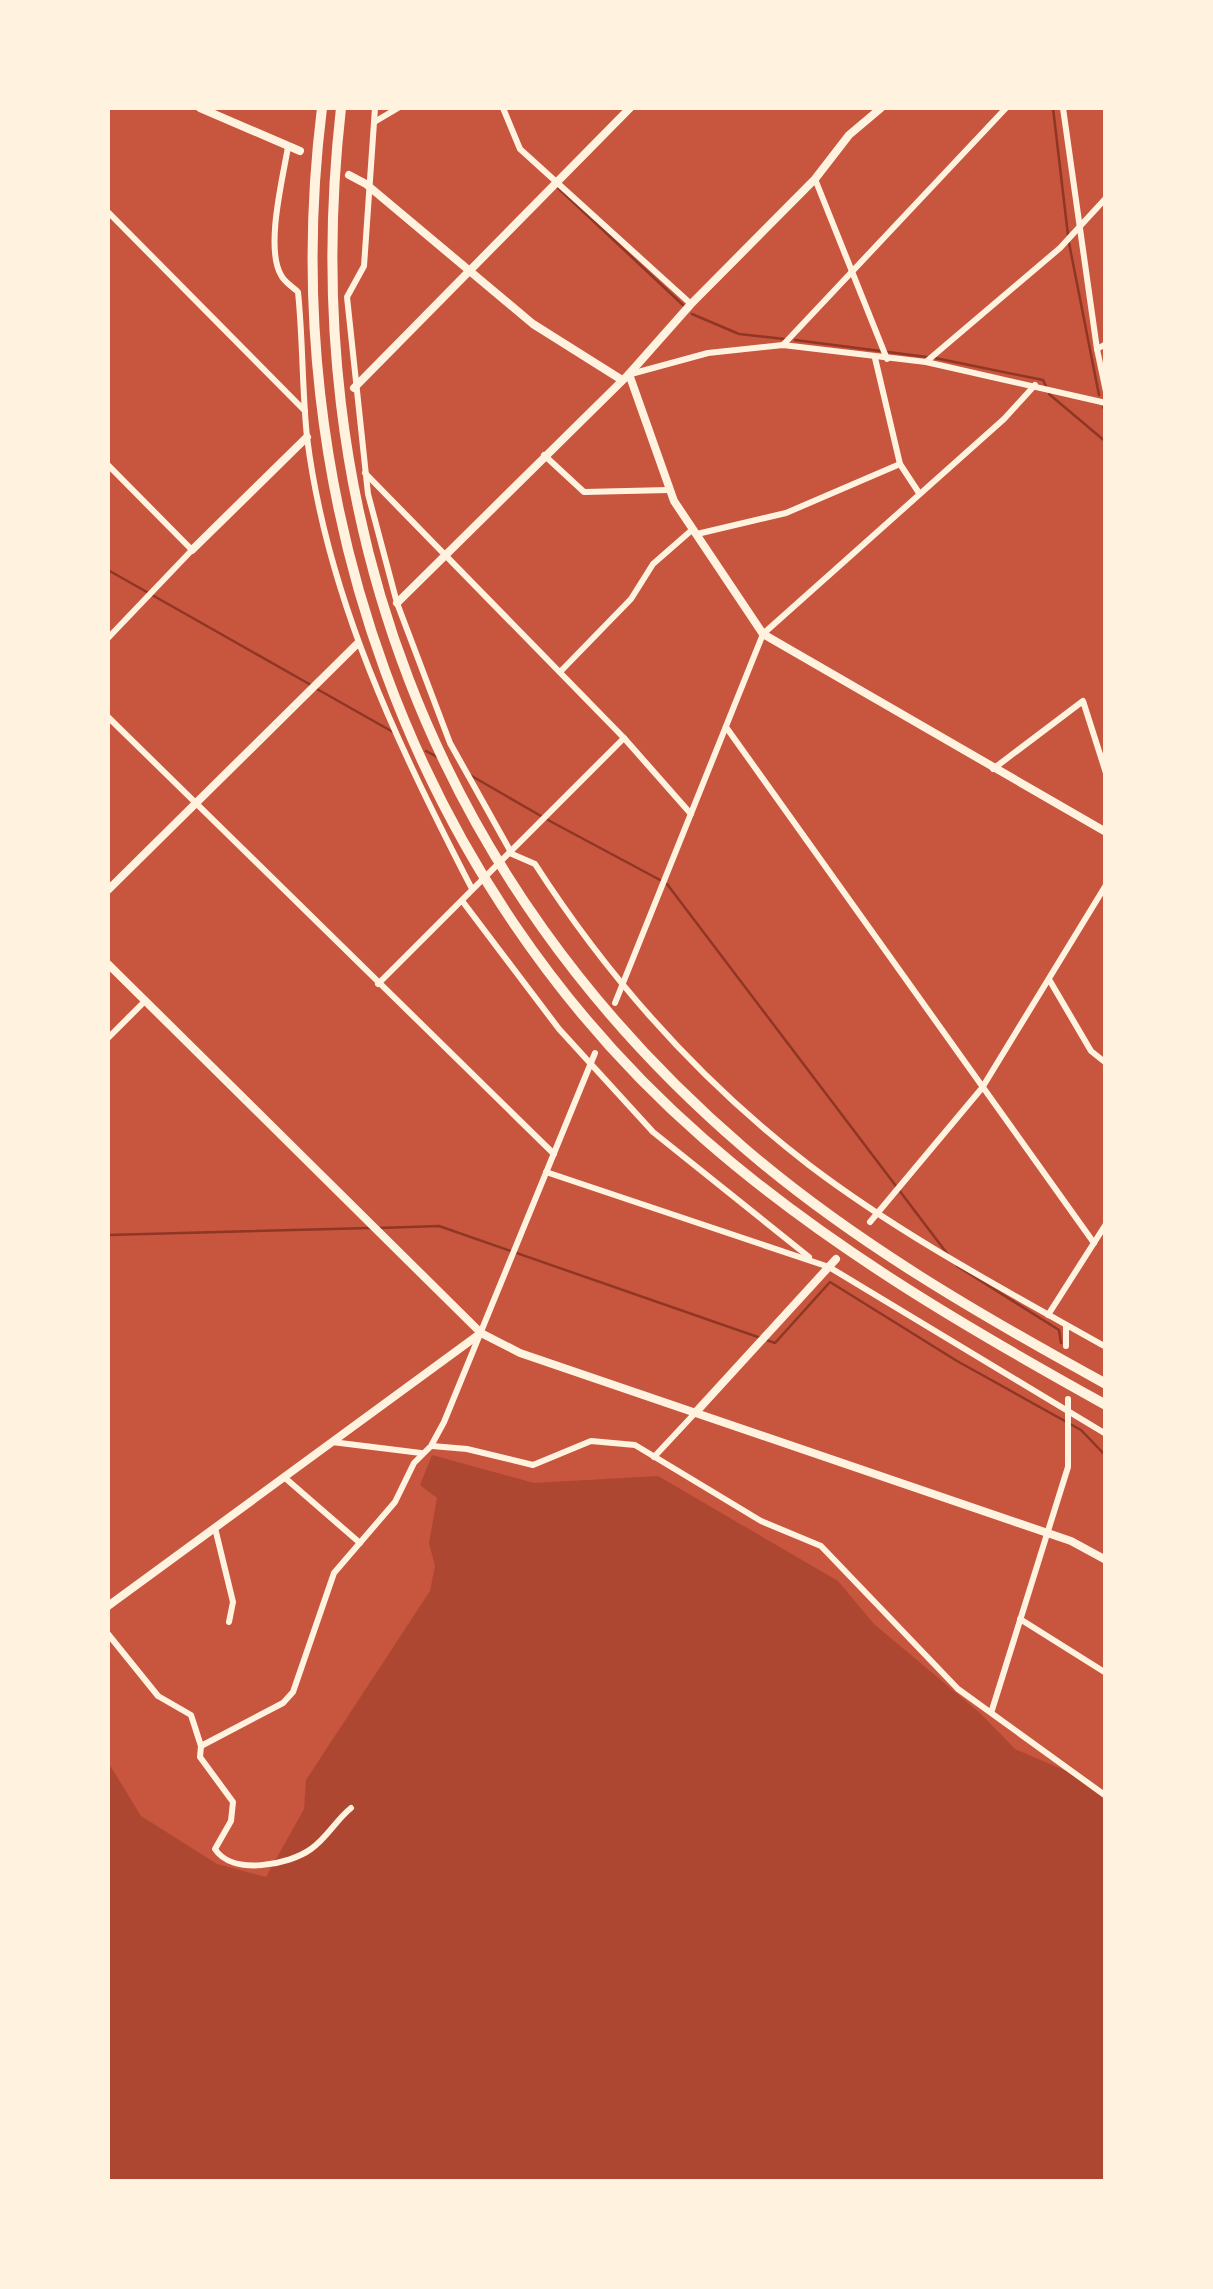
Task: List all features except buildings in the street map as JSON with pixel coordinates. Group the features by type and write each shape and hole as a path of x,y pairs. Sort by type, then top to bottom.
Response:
{"highway":[{"path":"322,108 312,282 324,433 358,594 409,733 450,819 494,895 593,1027 704,1140 868,1263 1106,1405"},
{"path":"342,108 332,279 344,434 377,593 441,759 510,884 606,1013 746,1150 919,1275 1106,1384"}],"street":[{"path":"200,108 300,151"},
{"path":"375,108 366,184 364,266 348,296 364,472 397,603 450,744 512,854 535,864 622,986 718,1088 809,1165 879,1212 1106,1347"},
{"path":"375,122 398,108"},
{"path":"503,108 520,149 691,304"},
{"path":"354,388 630,108"},
{"path":"397,603 625,377 814,180 849,135 882,108"},
{"path":"783,345 1006,108"},
{"path":"1063,108 1106,392"},
{"path":"288,148 277,210 277,262 281,276 298,292 308,437 327,539 357,644 425,798 471,887"},
{"path":"349,175 366,184 533,324 625,377 669,490 763,634 1106,832"},
{"path":"814,180 887,358"},
{"path":"926,362 1081,226 1106,198"},
{"path":"108,212 306,412"},
{"path":"1097,349 1106,344"},
{"path":"625,377 708,353 783,345 926,362 1106,403"},
{"path":"875,358 900,464 919,493"},
{"path":"615,1003 763,634 1004,419 1035,385"},
{"path":"108,638 308,437"},
{"path":"544,455 584,492 669,490"},
{"path":"560,672 631,599 653,564 695,532 786,513 900,464"},
{"path":"108,465 192,550"},
{"path":"364,472 624,738 691,814"},
{"path":"108,890 357,644"},
{"path":"992,769 1082,702 1106,773"},
{"path":"108,717 554,1154"},
{"path":"726,727 1094,1242"},
{"path":"378,984 624,738"},
{"path":"870,1222 982,1088 1106,885"},
{"path":"462,902 590,1064 654,1132 810,1258"},
{"path":"108,964 481,1333 520,1353 1071,1541 1106,1560"},
{"path":"1050,981 1091,1051 1106,1063"},
{"path":"108,1038 146,1001"},
{"path":"201,1746 283,1702 293,1692 334,1573 395,1502 422,1453 431,1446 595,1053"},
{"path":"546,1172 832,1263 1068,1415 1106,1434"},
{"path":"1048,1315 1106,1224"},
{"path":"654,1457 832,1263"},
{"path":"1066,1325 1066,1346"},
{"path":"108,1606 481,1333"},
{"path":"992,1710 1068,1467 1068,1400"},
{"path":"431,1446 467,1449 533,1464 573,1445 620,1440 654,1457 761,1521 821,1546 958,1688 1106,1796"},
{"path":"332,1442 422,1453"},
{"path":"284,1477 360,1543"},
{"path":"215,1528 233,1602 228,1622"},
{"path":"1020,1620 1106,1673"},
{"path":"108,1634 158,1696 191,1715 201,1746 200,1757 232,1802 231,1821 214,1849 228,1860 243,1866 306,1852 351,1808"}],"shaded area":[{"path":"432,1455 534,1483 658,1476 838,1581 874,1624 980,1713 1015,1749 1071,1773 1105,1796 1105,2181 108,2181 108,1762 141,1816 217,1864 266,1877 304,1809 306,1780 430,1591 435,1566 429,1543 437,1498 420,1485"}],"waterway":[{"path":"1053,108 1068,235"},
{"path":"558,188 684,306"},
{"path":"1069,243 1099,395"},
{"path":"692,314 739,334 784,339"},
{"path":"795,340 927,357"},
{"path":"935,358 1043,380 1046,386"},
{"path":"1049,394 1106,442"},
{"path":"1103,407 1106,413"},
{"path":"108,570 311,685"},
{"path":"317,689 393,732"},
{"path":"426,751 441,759"},
{"path":"470,775 541,816"},
{"path":"548,820 660,880"},
{"path":"667,884 949,1256"},
{"path":"379,1228 439,1226 775,1343 830,1282 957,1361 1081,1430 1106,1456"},
{"path":"108,1235 371,1228"},
{"path":"957,1266 1059,1330 1061,1343"}]}
